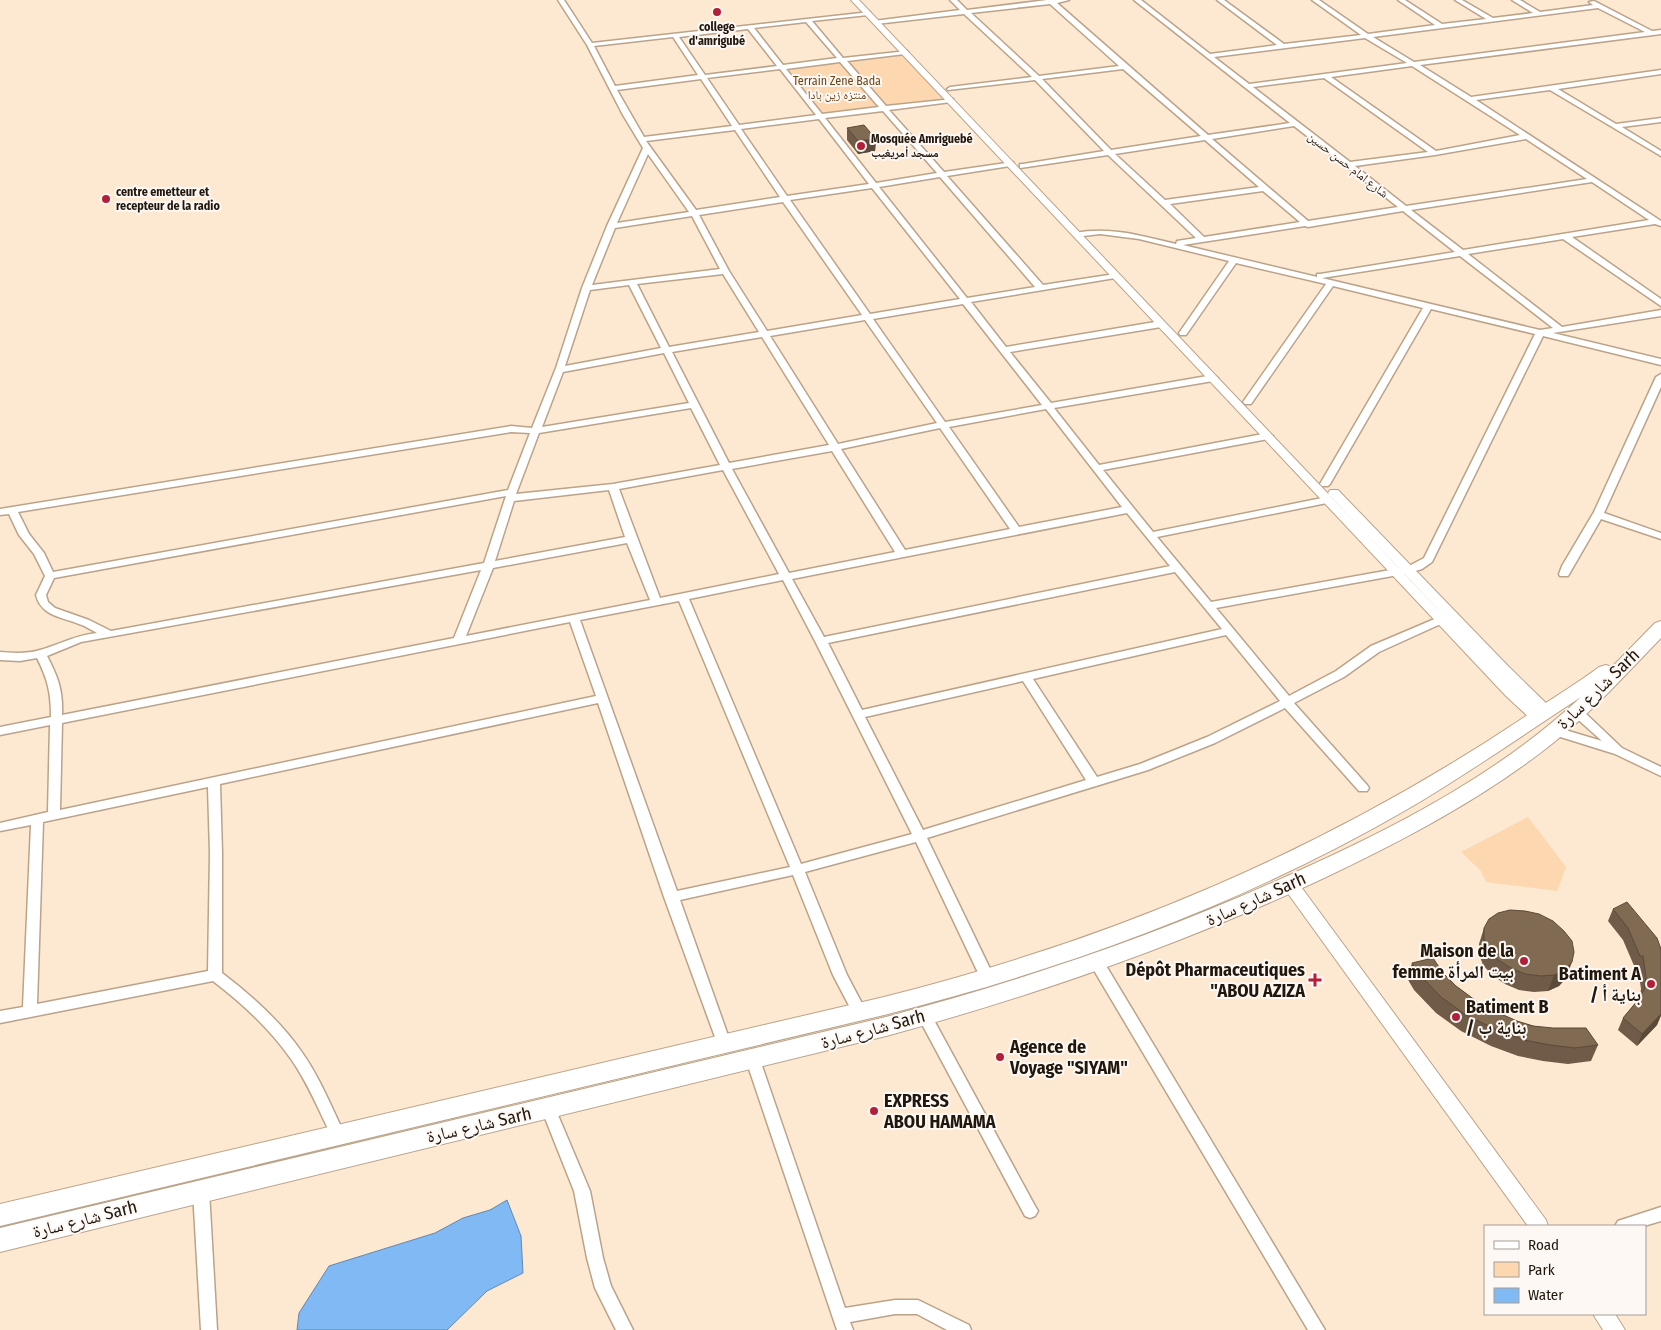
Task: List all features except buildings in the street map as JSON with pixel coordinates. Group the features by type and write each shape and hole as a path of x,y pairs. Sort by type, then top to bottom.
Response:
{"highway":[{"name":"شارع سارة Sarh","path":"0,1215 337,1133 860,1013 987,977 1078,947 1164,916 1245,882 1319,848 1388,812 1442,781 1594,680 1661,618"},
{"name":"شارع سارة Sarh","path":"0,1240 752,1060 924,1015 1037,983 1097,963 1164,938 1290,884 1413,825 1493,776 1578,713 1661,627"}],"street":[{"path":"561,0 590,45 647,148 694,213 725,271 902,554"},
{"path":"855,0 950,95 1010,164 1183,333 1503,669 1542,714"},
{"path":"862,0 905,52 1023,166 1116,276 1327,500 1442,620 1542,714"},
{"path":"953,0 1037,78 1109,152 1203,240"},
{"path":"879,22 1066,0"},
{"name":"شارع امام حسن حسين","path":"1138,0 1559,329"},
{"path":"1220,0 1283,47"},
{"path":"1315,0 1367,36 1528,136 1659,223"},
{"path":"1401,0 1441,26"},
{"path":"1458,0 1491,20"},
{"path":"1515,0 1538,13"},
{"path":"1589,0 1661,39"},
{"path":"1051,1 1124,67 1308,225"},
{"path":"1208,56 1598,6"},
{"path":"590,45 868,13"},
{"path":"808,21 1040,287"},
{"path":"750,27 964,301 1006,350 1129,509 1287,702 1364,788"},
{"path":"1246,86 1661,32"},
{"path":"675,36 786,200 944,424 1016,530"},
{"path":"613,88 905,52"},
{"path":"643,139 886,109 1037,78 1124,67"},
{"path":"1470,99 1661,72"},
{"path":"1324,75 1435,153"},
{"path":"1550,87 1661,154"},
{"path":"1615,126 1661,120"},
{"path":"1023,166 1295,124"},
{"path":"1348,165 1435,153 1528,136"},
{"path":"458,641 501,531 511,495 534,431 560,370 586,288 611,226 647,148"},
{"path":"611,226 786,200 942,173 1010,164"},
{"path":"1173,244 1308,225 1594,180"},
{"path":"1164,203 1265,188"},
{"path":"1313,278 1565,236 1659,223"},
{"path":"1082,234 1116,233 1173,244 1661,362"},
{"path":"1565,236 1661,304"},
{"path":"1183,333 1236,259"},
{"path":"586,288 725,271"},
{"path":"560,370 667,350 1040,287 1116,276"},
{"path":"632,282 726,467 821,641 920,836 987,977"},
{"path":"1248,402 1332,282"},
{"path":"1325,484 1428,307"},
{"path":"1540,333 1661,313"},
{"path":"1006,350 1161,324"},
{"path":"1210,606 1409,570 1418,567 1428,560 1540,333"},
{"path":"1564,574 1573,554 1579,547 1597,514 1661,376"},
{"path":"50,576 511,495 613,487 836,447 944,424 1213,378"},
{"path":"0,512 511,429 534,431 694,405"},
{"path":"1097,468 1268,436"},
{"path":"613,487 656,602"},
{"path":"1150,535 1327,500"},
{"path":"12,509 24,535 38,553 50,576"},
{"path":"0,731 786,578 1016,530 1129,509"},
{"path":"1597,514 1661,536"},
{"path":"0,656 20,657 41,654 78,638 109,635 631,539"},
{"path":"821,641 1177,568"},
{"path":"50,576 42,595 43,603 51,610 85,622 109,635"},
{"path":"683,597 768,797 840,975 860,1013"},
{"path":"574,618 724,1044"},
{"path":"671,897 796,870 920,836 1144,767 1211,740 1340,674 1375,649 1442,620"},
{"path":"858,715 1229,631"},
{"path":"41,654 53,678 57,697 54,816"},
{"path":"1026,677 1094,783"},
{"path":"0,827 601,698"},
{"path":"1578,713 1619,750"},
{"path":"1555,731 1619,750 1661,772"},
{"path":"214,781 216,853 214,975"},
{"path":"30,1010 37,820"},
{"path":"1290,884 1539,1225"},
{"path":"1097,963 1317,1330"},
{"path":"0,1017 214,975 236,990 297,1057 337,1133"},
{"path":"924,1015 1030,1211"},
{"path":"752,1060 843,1323 895,1307 918,1307 962,1330"},
{"path":"548,1108 582,1192 603,1288 625,1330"},
{"path":"201,1191 209,1330"},
{"path":"1626,1225 1661,1214"},
{"path":"1605,1315 1615,1330"}],"green space":[{"name":"Terrain Zene Bada منتزه زين بادا","path":"905,52 951,100 822,117 782,68"},
{"path":"1528,817 1566,867 1557,891 1486,882 1481,871 1461,852"}],"water":[{"path":"507,1200 521,1236 523,1273 487,1291 447,1330 297,1330 299,1313 329,1266 435,1233 463,1218 490,1210"}],"place":[{"name":"college d'amrigubé","path":"717,12"},
{"name":"Mosquée Amriguebé مسجد أمريغيب","path":"861,146"},
{"name":"centre emetteur et recepteur de la radio","path":"106,199"},
{"name":"Maison de la femme بيت المرأة","path":"1524,961"},
{"name":"Dépôt Pharmaceutiques \"ABOU AZIZA","path":"1315,980"},
{"name":"Batiment A / بناية أ","path":"1651,984"},
{"name":"Batiment B / بناية ب","path":"1456,1017"},
{"name":"Agence de Voyage \"SIYAM\"","path":"1000,1057"},
{"name":"EXPRESS ABOU HAMAMA","path":"874,1111"}]}
